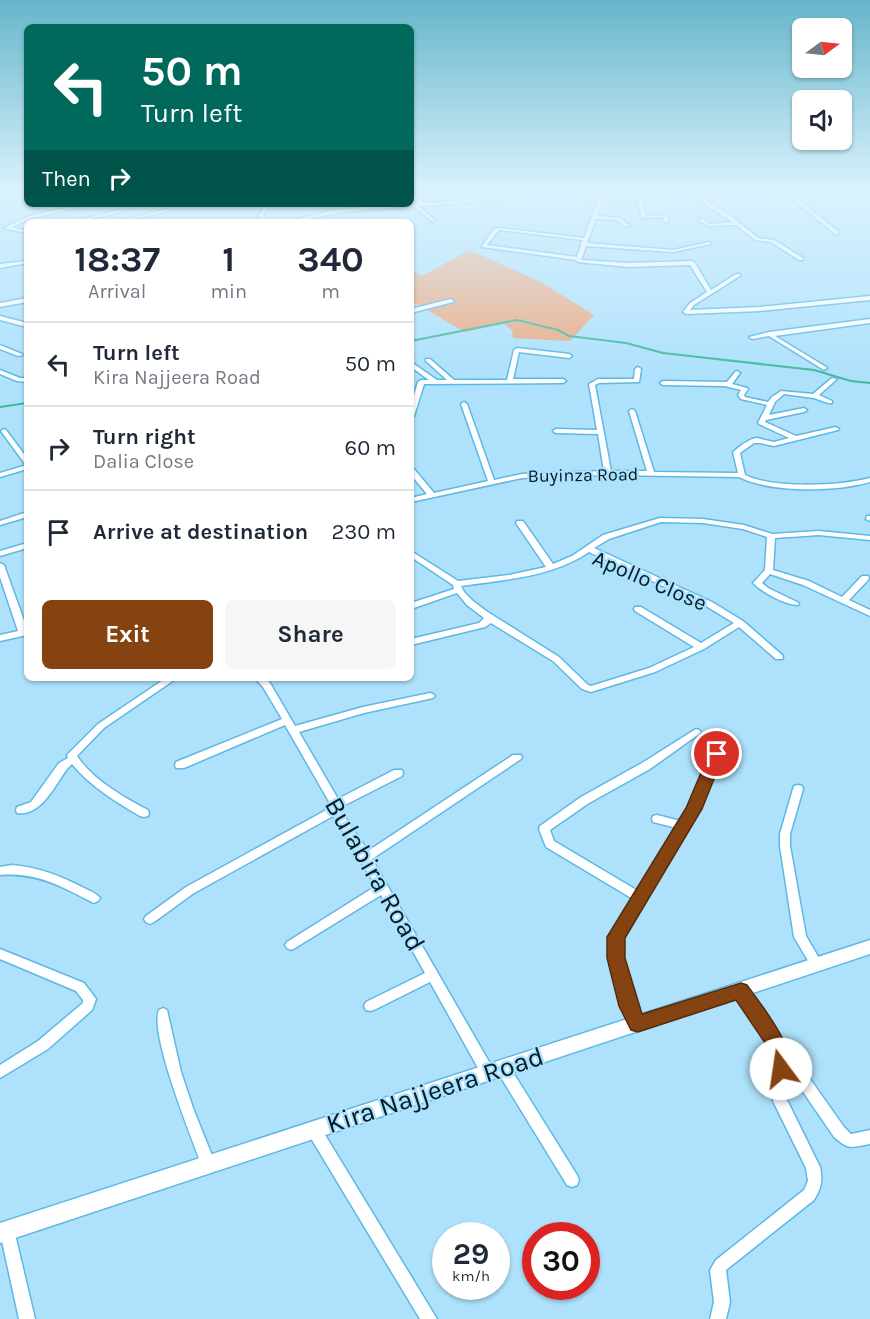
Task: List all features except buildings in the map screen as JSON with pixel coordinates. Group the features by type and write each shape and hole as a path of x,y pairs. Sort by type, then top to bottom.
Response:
{"main road":[{"name":"Kira Najjeera Road","path":"4,1231 870,947"}],"street":[{"path":"521,252 584,263 628,265 692,263 710,292"},
{"path":"577,260 580,252"},
{"path":"789,252 801,259"},
{"path":"0,266 24,262"},
{"path":"738,275 692,304 686,312 760,309 870,298"},
{"path":"0,305 24,301"},
{"path":"414,310 451,301"},
{"path":"0,318 24,324"},
{"path":"752,337 870,321"},
{"path":"769,334 824,368"},
{"path":"0,347 20,355"},
{"path":"510,380 517,350 569,356"},
{"path":"428,360 452,381"},
{"path":"414,366 432,380"},
{"path":"608,473 591,386 598,379 637,381 638,369"},
{"path":"0,372 24,380"},
{"path":"728,384 737,373"},
{"path":"815,396 834,379"},
{"path":"414,381 564,381"},
{"path":"414,395 421,382"},
{"path":"663,383 728,384 745,389 741,395 744,398 769,404"},
{"path":"793,437 761,424 769,404 783,392 815,396 830,402"},
{"path":"464,404 491,482"},
{"path":"765,418 804,410"},
{"path":"632,411 651,473"},
{"path":"740,475 742,474 736,452 751,441 760,439 777,443 793,437 836,429"},
{"path":"4,431 24,461"},
{"path":"556,431 600,432"},
{"path":"0,475 24,466"},
{"name":"Buyinza Road","path":"414,499 522,476 608,473 740,475 762,483 822,486 854,484 870,480"},
{"path":"414,474 432,495"},
{"path":"0,523 24,516"},
{"path":"589,549 606,537 667,520 731,525 771,536 819,533 870,538"},
{"path":"520,523 551,568"},
{"path":"771,536 769,571 757,583 795,603"},
{"path":"0,554 24,547"},
{"name":"Apollo Close","path":"414,605 457,587 551,568 589,549 670,585 740,623 779,657"},
{"path":"414,555 457,587 475,607 554,658 585,687 591,689 652,670 700,647 740,623"},
{"path":"0,567 24,630"},
{"path":"769,571 844,600 870,613"},
{"path":"844,600 865,578"},
{"path":"638,609 700,647"},
{"path":"414,641 483,625 488,621 489,616"},
{"path":"0,638 24,633"},
{"path":"21,810 35,805 63,766 73,759 74,752 102,726 168,681"},
{"name":"Bulabira Road","path":"262,681 290,726 432,975 494,1069 572,1180"},
{"path":"180,765 290,726 430,696"},
{"path":"639,897 550,844 544,829 585,800 646,766 696,732"},
{"path":"638,1024 622,984 616,958 616,937 684,826 717,754"},
{"path":"366,858 517,757"},
{"path":"73,759 96,780 144,813"},
{"path":"150,919 190,890 398,773"},
{"path":"798,789 784,834 784,846 800,937 817,965"},
{"path":"657,819 684,826"},
{"path":"0,871 9,869 57,878 94,898"},
{"path":"291,945 383,888"},
{"path":"0,954 80,987 90,999 88,1006 43,1045 0,1072"},
{"path":"370,1006 432,975"},
{"path":"741,991 839,1132 849,1141 870,1137"},
{"path":"162,1014 167,1053 177,1086 208,1163"},
{"path":"718,1319 722,1302 718,1270 809,1194 814,1187 816,1177 813,1167 780,1101 782,1078 774,1040"},
{"path":"314,1130 429,1319"},
{"path":"4,1231 27,1319"}],"shaded area":[{"path":"466,252 473,252 539,281 594,315 570,341 513,338 512,330 503,323 465,332 414,303 414,272 422,276"}],"waterway":[{"path":"414,340 517,320 558,330 569,336 626,343 663,353 814,370 851,381 870,383"},
{"path":"0,407 24,403"}],"route":[{"path":"717,754 694,809 616,937 616,958 628,1006 638,1024 741,991 774,1040 781,1069"}]}
